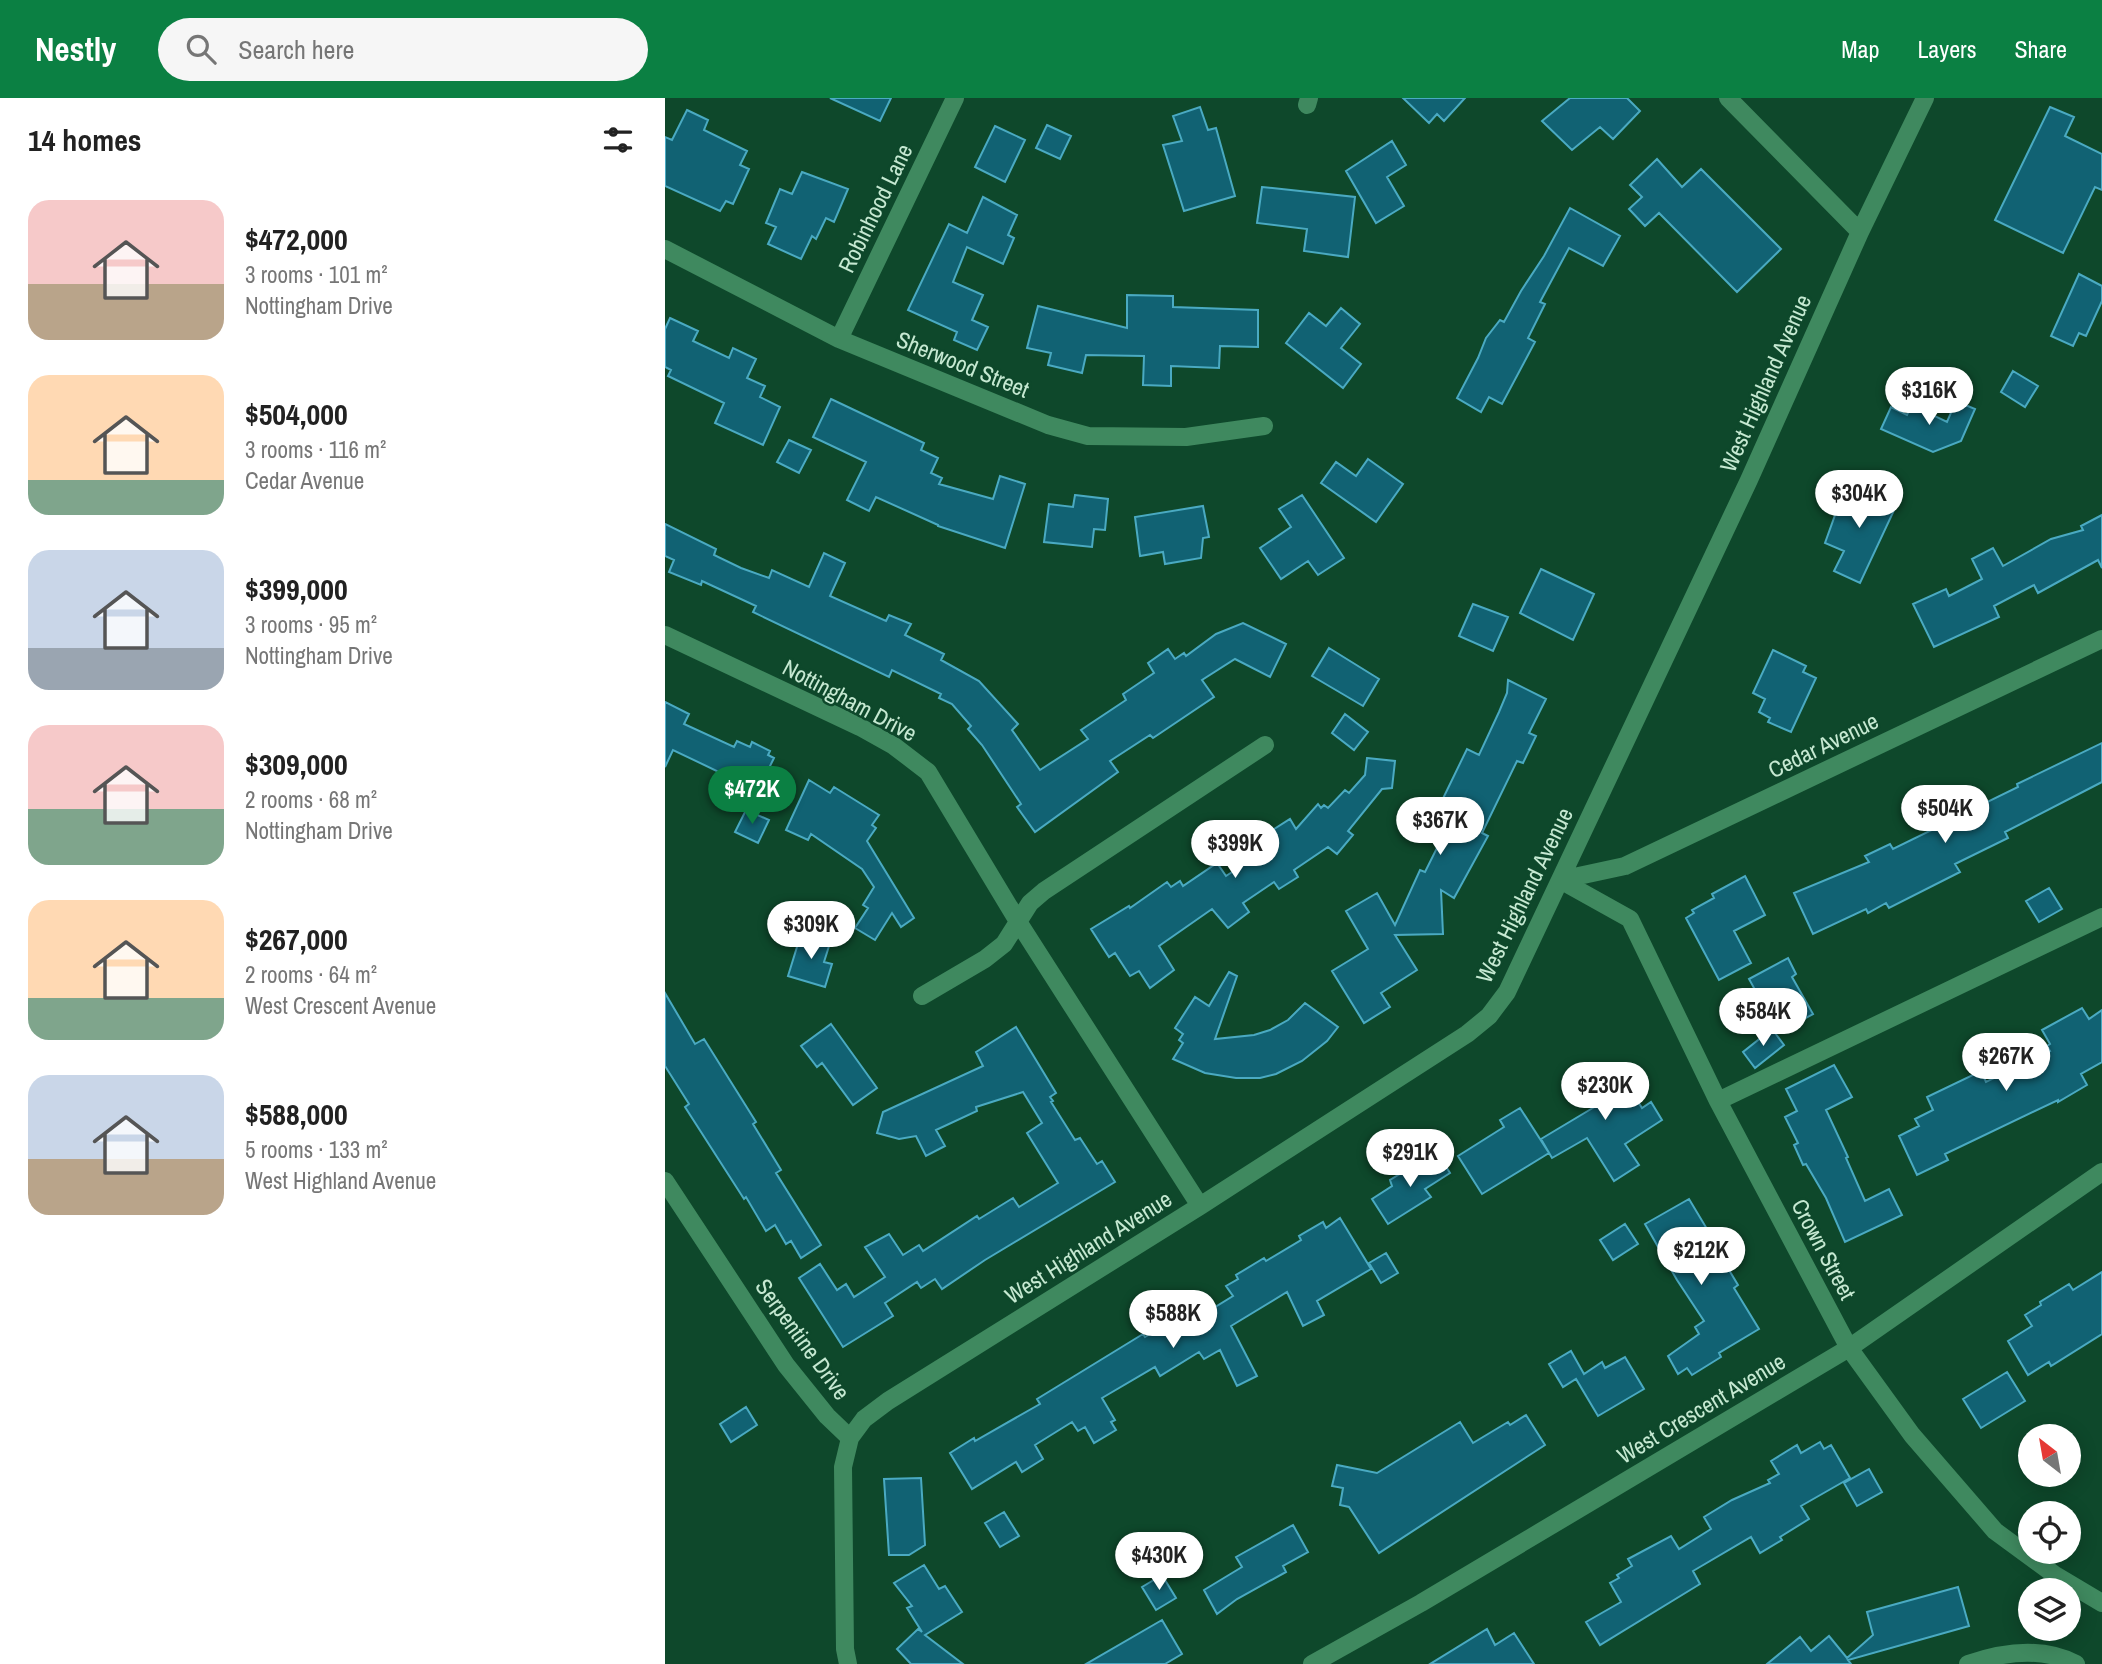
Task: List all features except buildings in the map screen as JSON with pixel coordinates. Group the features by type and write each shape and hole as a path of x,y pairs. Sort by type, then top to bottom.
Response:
{"street":[{"name":"Robinhood Lane","path":"839,339 955,98"},
{"path":"1728,98 1860,232"},
{"name":"West Highland Avenue","path":"850,1438 864,1419 888,1401 1200,1206 1467,1034 1489,1016 1507,992 1749,480 1860,232 1926,98"},
{"name":"Sherwood Street","path":"665,249 839,339 1048,425 1088,436 1186,437 1265,426"},
{"name":"Nottingham Drive","path":"665,635 860,727 894,746 928,772 1019,923 1200,1206"},
{"name":"Cedar Avenue","path":"1560,880 1625,866 2102,639"},
{"path":"922,996 1004,944 1030,903 1044,891 1265,745"},
{"name":"Crown Street","path":"1560,880 1630,919 1718,1101 1849,1348 1912,1435 1994,1531 2055,1575 2102,1603"},
{"path":"1718,1101 2102,917"},
{"name":"West Crescent Avenue","path":"1312,1664 1420,1603 1849,1348 2102,1172"},
{"name":"Serpentine Drive","path":"665,1181 786,1365 827,1416 850,1438"},
{"path":"848,1664 845,1637 843,1467 850,1438"},
{"path":"1968,1664 1994,1655 2032,1652 2076,1664"}]}
